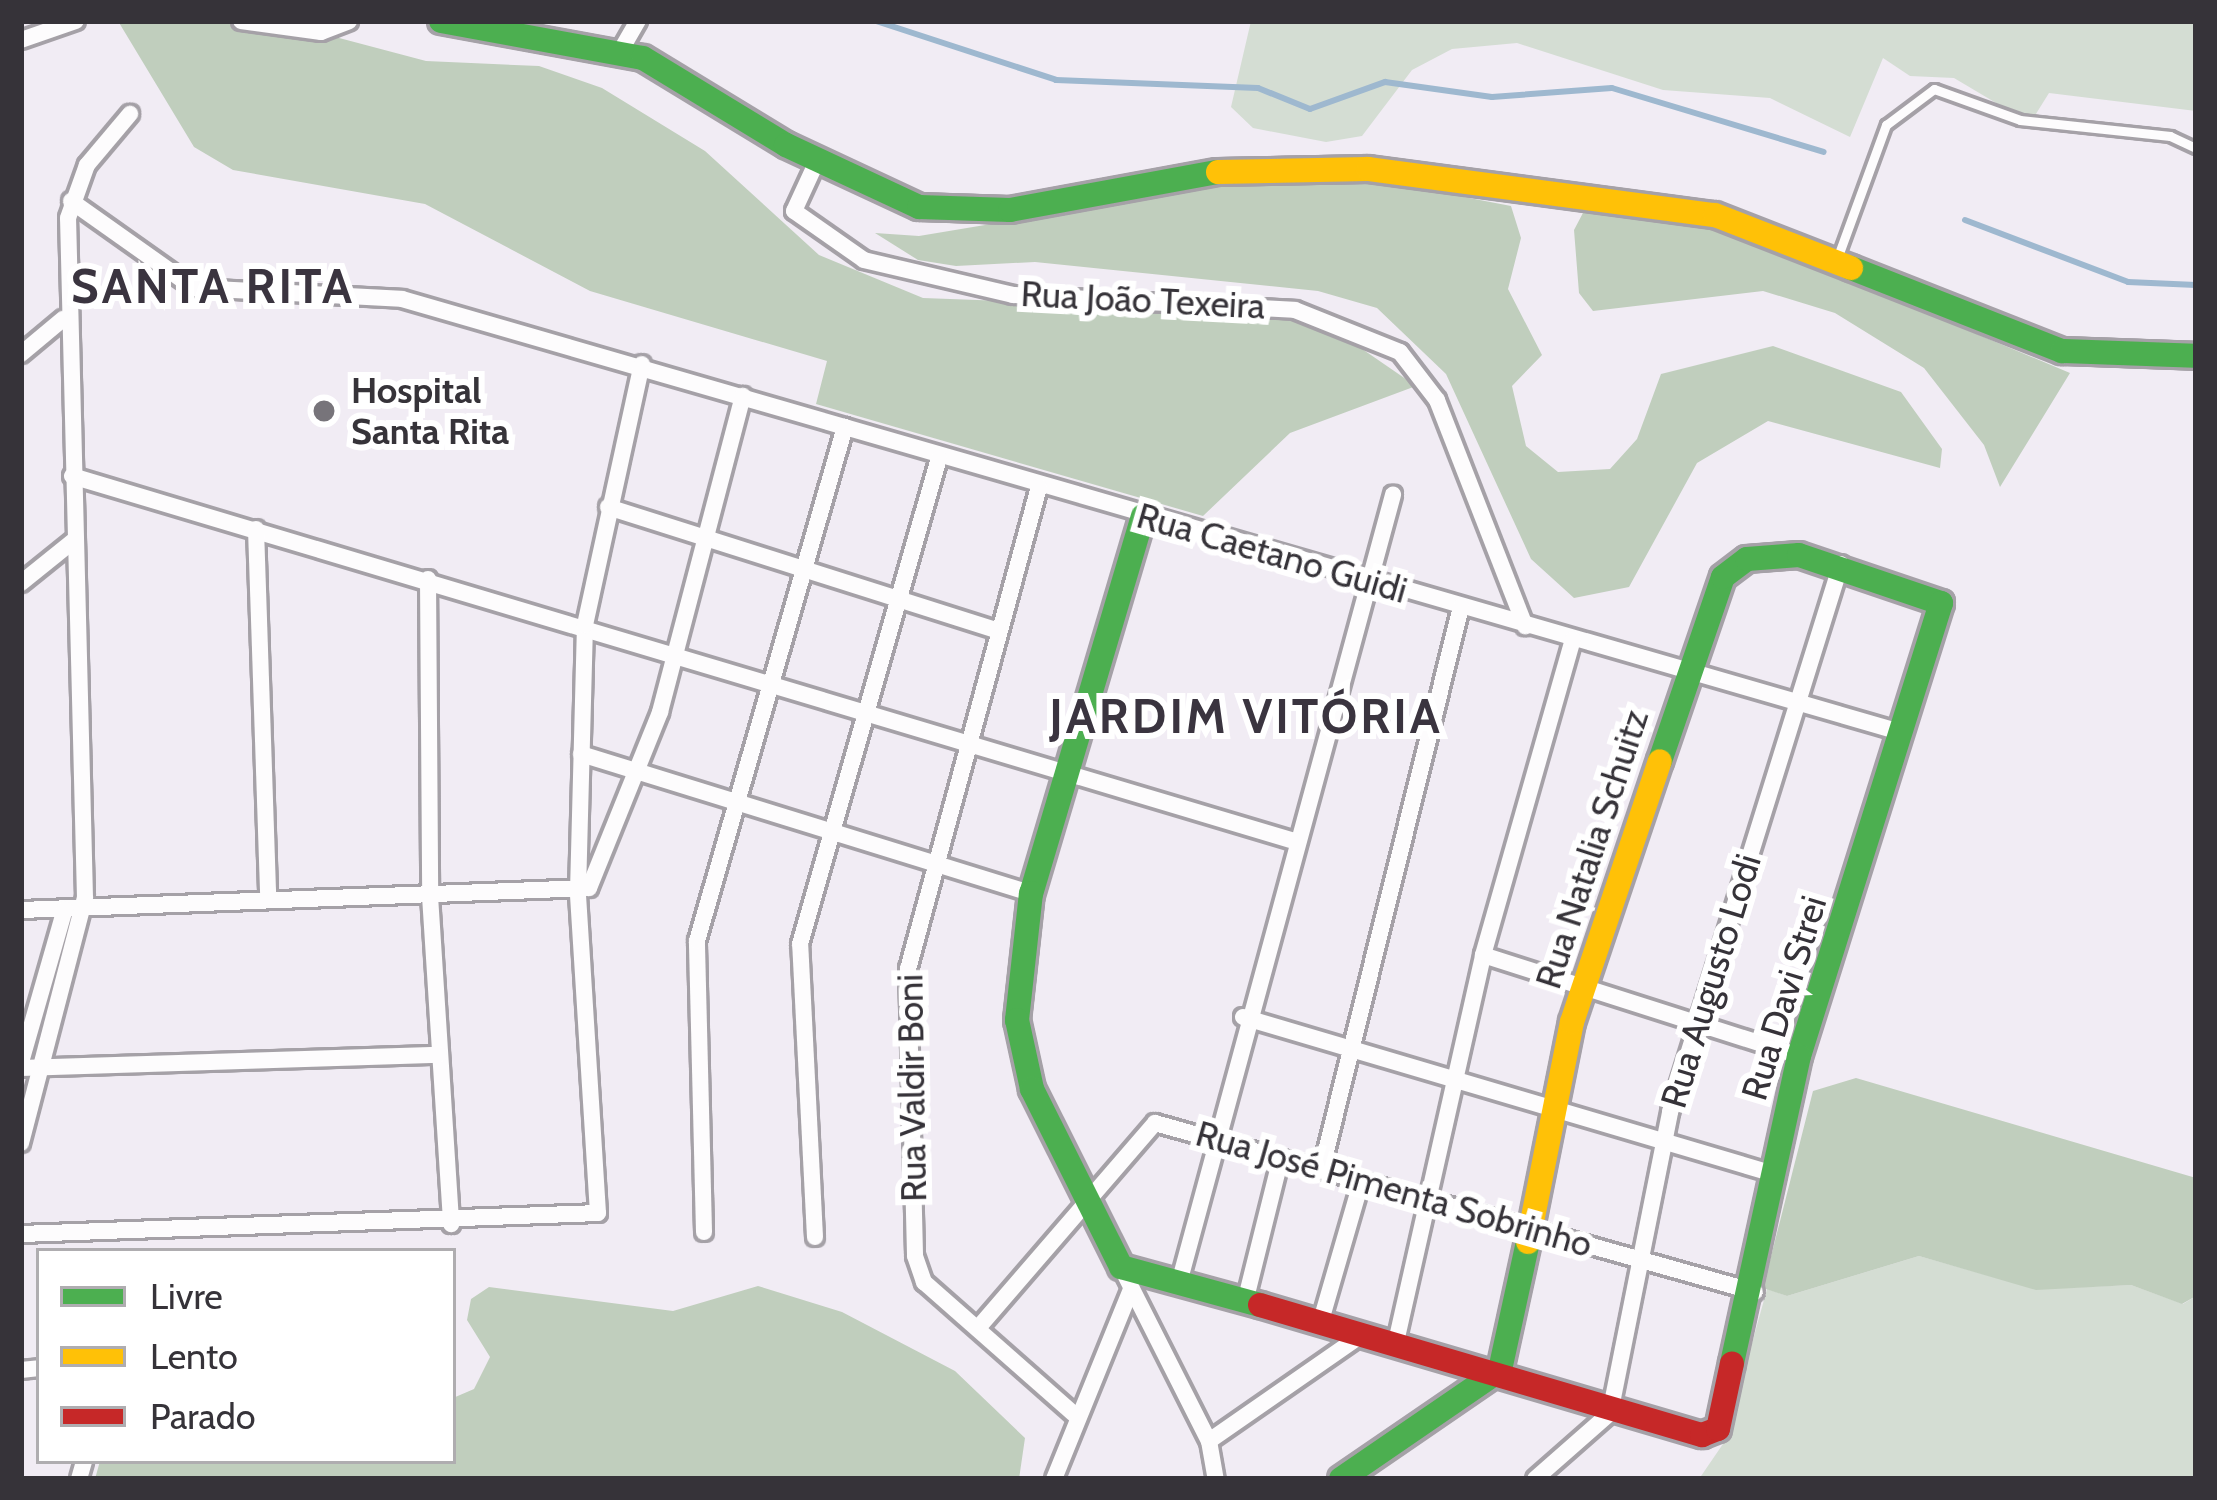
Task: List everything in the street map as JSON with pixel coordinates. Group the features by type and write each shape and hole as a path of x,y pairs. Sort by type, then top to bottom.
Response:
{"street":[{"path":"21,40 76,21"},
{"path":"241,21 321,32 349,21"},
{"path":"441,21 508,25 621,50 817,161 904,202 972,213 1244,166 1323,164 1680,207 1838,256 2062,351 2196,356"},
{"path":"621,50 638,21"},
{"path":"21,1143 42,1068 74,909 72,476 63,319 71,202 130,114"},
{"name":"Rua João Texeira","path":"817,161 794,212 864,260 1049,299 1295,310 1400,352 1437,400 1525,626"},
{"name":"Rua Caetano Guidi","path":"71,202 175,279 216,290 385,296 642,364 939,458 1367,578 1688,676 1904,734"},
{"path":"21,354 63,319"},
{"path":"21,1234 589,1218 598,1208 578,892 585,625 642,364"},
{"path":"21,910 268,898 578,892 597,878 640,771 676,656 742,396"},
{"path":"704,1232 694,970 734,801 845,427"},
{"path":"814,1237 797,969 939,458"},
{"path":"72,476 585,625 1062,776 1292,840"},
{"name":"Rua Valdir Boni","path":"1039,487 934,863 906,983 915,1256 924,1282 1078,1418"},
{"path":"1179,1283 1243,1018 1393,494"},
{"path":"608,507 999,631"},
{"path":"1143,516 1062,776 1031,893 1021,1058 1087,1202 1209,1442 1216,1479"},
{"path":"256,529 268,898"},
{"path":"21,583 73,541"},
{"name":"Rua Natalia Schuitz","path":"1500,1370 1550,1114 1583,987 1688,676 1731,569 1781,554 1841,564 1937,596"},
{"name":"Rua Augusto Lodi","path":"1612,1405 1662,1145 1841,564"},
{"path":"428,579 430,896 451,1224"},
{"name":"Rua Davi Strei","path":"1612,1405 1702,1435 1718,1429 1755,1292 1799,1056 1904,734 1937,596"},
{"path":"1322,1171 1461,607"},
{"path":"1396,1342 1483,955 1573,640"},
{"path":"581,754 1031,893"},
{"path":"74,909 21,1065 439,1055"},
{"path":"1483,955 1799,1056"},
{"path":"1243,1018 1550,1114 1774,1174"},
{"name":"Rua José Pimenta Sobrinho","path":"978,1328 1147,1126 1216,1138 1755,1292"},
{"path":"1245,1302 1281,1158"},
{"path":"1321,1324 1361,1183"},
{"path":"152,1248 158,1231"},
{"path":"1126,1278 1179,1283 1612,1405 1598,1434 1535,1479"},
{"path":"1054,1479 1126,1278"},
{"path":"1209,1442 1363,1334"},
{"path":"1341,1479 1500,1370"}],"lane":[{"path":"1838,256 1886,125 1934,89 2009,118 2170,136 2196,148"}],"shaded area":[{"path":"1251,21 2196,21 2196,111 2049,93 2034,117 2018,116 1954,78 1910,76 1883,58 1850,137 1770,98 1663,90 1517,43 1452,49 1412,70 1362,136 1326,142 1253,128 1231,107"},
{"path":"1919,1256 2036,1289 2131,1285 2183,1304 2196,1296 2196,1479 1699,1479 1725,1441 1767,1289 1787,1296"}],"green space":[{"path":"118,21 275,21 426,61 539,66 602,88 705,151 819,255 923,298 1267,311 1336,331 1416,386 1290,433 1203,516 816,404 827,361 590,291 425,204 233,170 194,147"},
{"path":"1272,177 1360,177 1511,206 1521,238 1508,289 1542,355 1512,386 1526,446 1558,472 1610,469 1637,439 1661,374 1773,346 1901,392 1942,449 1940,468 1768,421 1697,463 1629,587 1574,598 1531,559 1446,374 1377,308 1318,291 1035,262 956,266 918,260 875,233 919,236"},
{"path":"1584,211 1733,232 2070,373 2000,487 1984,445 1924,368 1835,313 1763,291 1593,311 1579,293 1574,230"},
{"path":"1856,1078 2196,1178 2196,1296 2182,1304 2131,1285 2036,1290 1919,1256 1787,1296 1763,1288 1813,1091"},
{"path":"758,1286 842,1312 955,1371 1025,1438 1019,1479 95,1479 99,1464 456,1464 456,1397 474,1389 490,1357 467,1320 471,1299 489,1287 673,1311"}],"waterway":[{"path":"876,21 1056,80 1258,88 1310,109 1385,82 1492,97 1612,88 1824,152"},
{"path":"1965,220 2128,282 2196,285"}],"traffic: fast":[{"path":"441,21 643,58 786,145 919,207 1010,210 1218,172"},
{"path":"1851,268 2062,351 2196,356"},
{"path":"1143,516 1031,893 1017,1020 1032,1089 1121,1267 1260,1305"},
{"path":"1660,761 1723,577 1747,559 1799,555 1941,603 1799,1056 1732,1363"},
{"path":"1341,1479 1500,1370 1528,1242"}],"traffic: slow":[{"path":"1218,172 1368,169 1715,215 1851,268"},
{"path":"1528,1242 1572,1022 1660,761"}],"traffic: jam":[{"path":"1260,1305 1702,1435 1718,1429 1732,1363"}],"place":[{"name":"Hospital Santa Rita","path":"324,411"}],"district":[{"name":"SANTA RITA","path":"213,287"},
{"name":"JARDIM VITÓRIA","path":"1246,717"}]}
